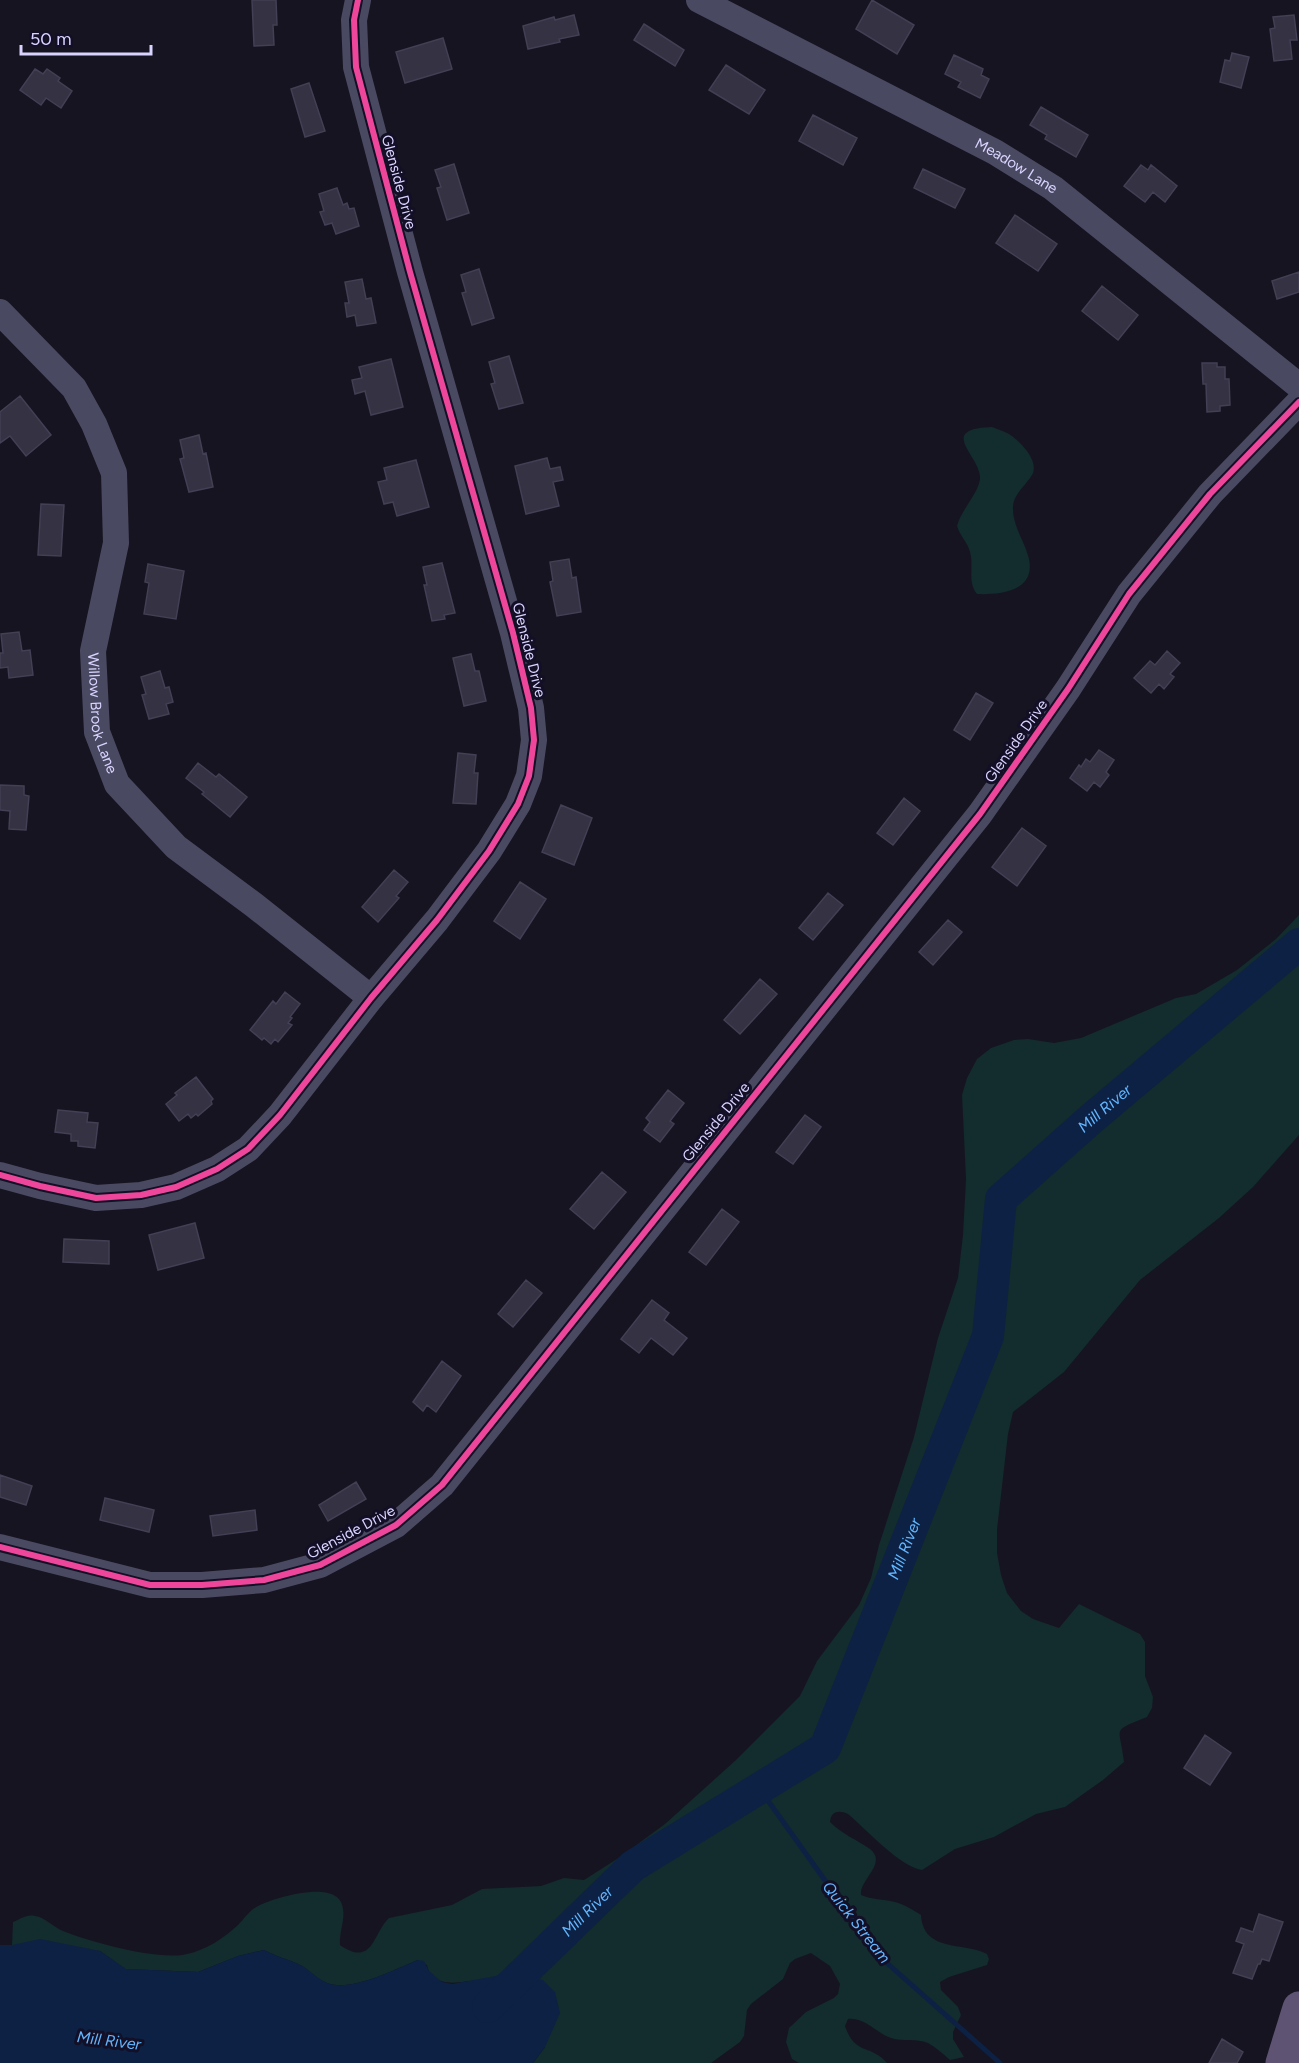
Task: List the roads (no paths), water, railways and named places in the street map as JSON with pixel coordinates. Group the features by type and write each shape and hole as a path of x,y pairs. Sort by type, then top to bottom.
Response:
{"main road":[{"path":"1282,2063 1299,2008"}],"street":[{"name":"Glenside Drive","path":"0,1175 96,1198 141,1195 176,1187 217,1169 248,1149 280,1115 371,998 444,912 513,814 529,776 534,740 531,708 513,633 410,272 356,67 354,20 358,0"},
{"name":"Meadow Lane","path":"699,0 995,152 1053,188 1299,386"},
{"name":"Willow Brook Lane","path":"0,312 74,388 94,424 114,473 116,543 93,651 97,732 117,784 176,847 254,905 371,998"},
{"name":"Glenside Drive","path":"0,1547 150,1585 202,1585 264,1580 320,1565 396,1525 442,1485 980,814 1068,688 1129,594 1210,494 1299,402"}],"water":[{"path":"40,1939 100,1951 126,1969 198,1972 238,1956 264,1950 302,1966 321,1980 335,1985 359,1983 418,1960 424,1961 429,1971 442,1982 452,1984 501,1975 543,1980 555,1992 560,2013 545,2047 533,2063 0,2063 0,1945"}],"waterway":[{"name":"Mill River","path":"488,2007 633,1866 825,1748 988,1336 1001,1199 1091,1119 1299,944"},
{"name":"Quick Stream","path":"759,1788 879,1956 1000,2063"}]}
